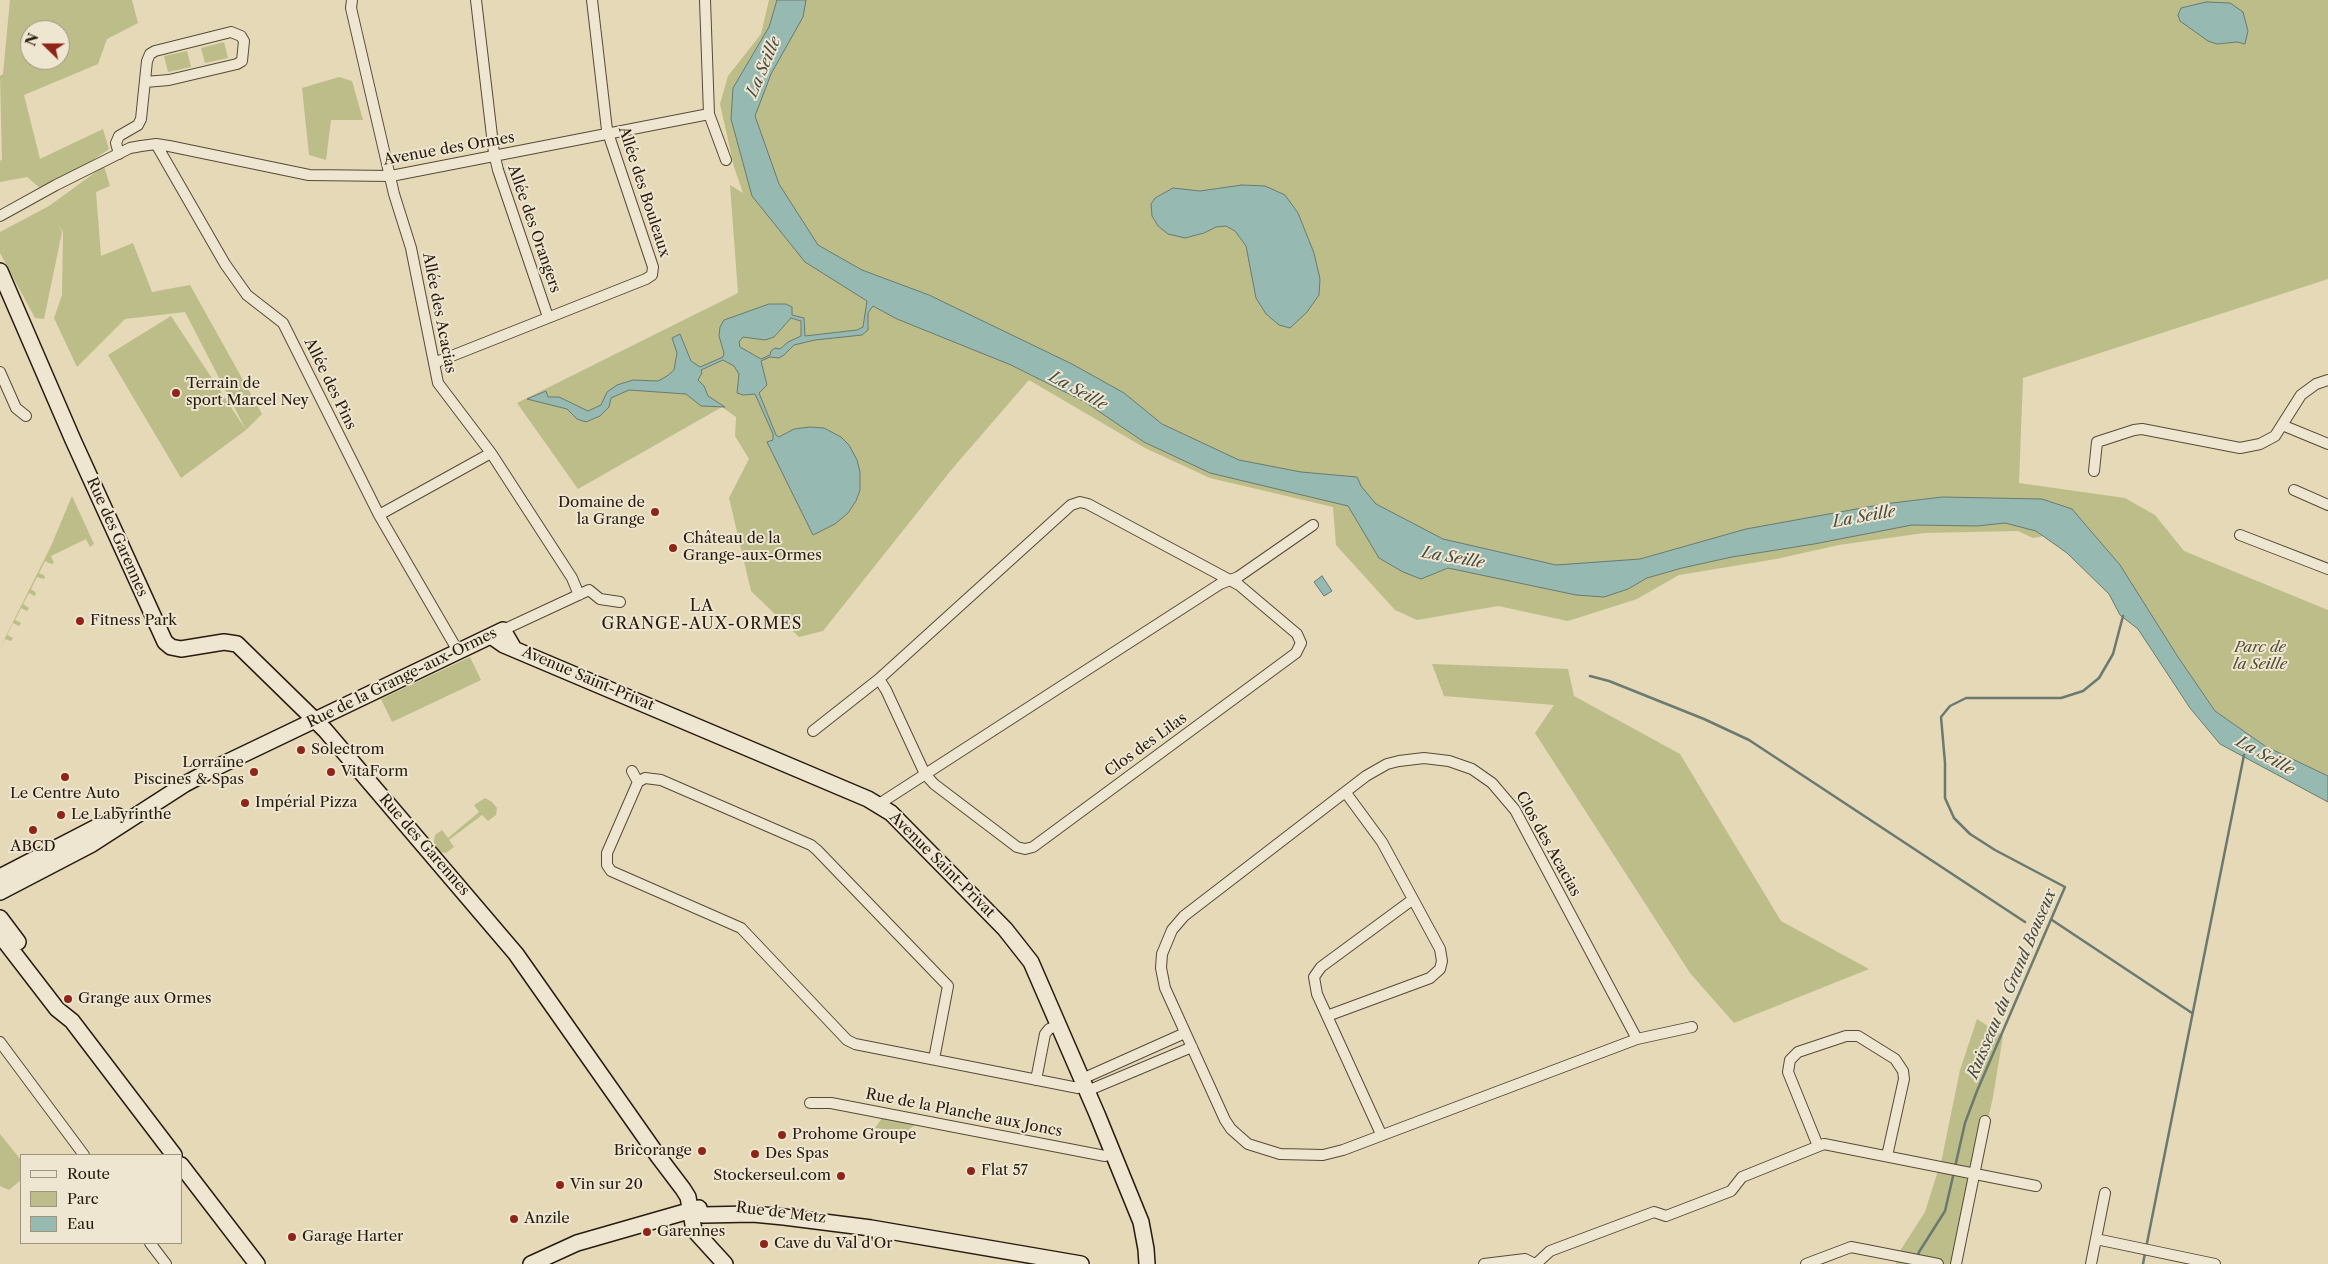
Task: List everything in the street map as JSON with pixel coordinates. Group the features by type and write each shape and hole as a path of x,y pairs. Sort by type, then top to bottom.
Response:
{"street":[{"name":"Allée des Orangers","path":"476,0 495,157 548,317"},
{"name":"Allée des Bouleaux","path":"548,317 652,275 653,267 608,134 592,0"},
{"path":"706,0 710,114 726,160"},
{"name":"Allée des Acacias","path":"352,1 352,13 390,176 411,248 438,383 491,453 572,578 578,595"},
{"path":"119,154 116,143 119,136 138,125 141,119 147,61 150,54 155,51 231,32 241,36 244,41 242,61 237,64 169,80 145,82"},
{"name":"Avenue des Ormes","path":"0,216 56,185 130,148 156,144 309,175 390,176 710,114"},
{"name":"Allée des Pins","path":"156,144 225,264 247,295 283,323 378,515 458,651"},
{"name":"Rue des Garennes","path":"0,271 73,440 165,642 171,647 180,649 224,642 237,644 316,720 516,954 658,1156 684,1188 688,1197 694,1230 726,1264"},
{"path":"434,362 548,317"},
{"path":"0,372 16,408 26,416"},
{"path":"2094,471 2097,442 2134,430 2142,429 2240,448 2252,447 2275,436 2301,395 2316,384 2328,380"},
{"path":"2282,425 2328,444"},
{"path":"378,515 491,453"},
{"path":"2294,490 2328,505"},
{"name":"Clos des Lilas","path":"813,731 879,679 1076,503 1088,504 1238,585 1297,634 1301,644 1296,653 1033,847 1025,849 1017,847 934,784 925,774 886,690 879,679"},
{"path":"879,804 1229,580 1238,577 1313,525"},
{"path":"2240,535 2328,569"},
{"path":"578,595 589,590 600,599 620,602"},
{"name":"Rue de la Grange-aux-Ormes","path":"0,878 144,802 578,595"},
{"name":"Avenue Saint-Privat","path":"497,633 513,646 879,804 891,813 1014,940 1038,975 1141,1222 1147,1264"},
{"name":"Clos des Acacias","path":"1637,1039 1515,810 1492,783 1472,769 1449,761 1412,759 1387,764 1376,770 1184,916 1172,930 1162,954 1162,978 1185,1033 1231,1129 1248,1144 1258,1149 1291,1156 1323,1155 1343,1150 1637,1039 1692,1027"},
{"path":"632,771 638,782"},
{"path":"934,1059 948,986 817,850 661,780 645,778 638,782 607,853 607,865 611,871 615,875 740,928 847,1040 855,1044 1078,1088 1192,1047"},
{"name":"Rue de la Grange-aux-Ormes","path":"0,892 92,844 185,784"},
{"path":"1327,1016 1430,978 1437,972 1442,961 1440,949 1382,842 1346,793"},
{"path":"1382,1134 1314,986 1315,973 1412,900"},
{"path":"0,918 64,1003 72,1021 173,1154"},
{"path":"0,934 57,1009 72,1021"},
{"path":"1036,1080 1046,1034 1049,1029 1058,1025"},
{"path":"1085,1085 1185,1033"},
{"path":"1818,1146 1788,1072 1790,1060 1798,1052 1846,1036 1858,1036 1895,1059 1903,1071 1904,1079 1887,1156"},
{"path":"0,1042 83,1154"},
{"name":"Rue de la Planche aux Joncs","path":"810,1103 831,1102 1105,1156 1113,1154"},
{"path":"1956,1264 1985,1121"},
{"path":"1484,1264 1525,1258 1535,1264 1544,1254 1654,1212 1666,1216 1731,1191 1742,1177 1818,1146 1832,1144 2036,1186"},
{"path":"182,1165 257,1264"},
{"path":"2091,1264 2105,1193"},
{"name":"Rue de Metz","path":"531,1264 577,1243 690,1212 703,1215 753,1214 871,1228 1081,1264"},
{"path":"2096,1239 2215,1264"},
{"path":"151,1244 166,1264"},
{"path":"1806,1264 1851,1246 1938,1264"}],"green space":[{"path":"10,0 132,0 138,23 107,39 98,64 24,95 40,159 103,129 109,149 56,185 40,188 27,177 0,182 0,161 2,159 0,76 3,74"},
{"name":"Parc de la Seille","path":"769,0 2328,0 2328,279 2023,378 2019,483 2125,498 2155,515 2184,551 2328,610 2328,776 2265,746 2215,711 2088,528 2033,538 2018,531 1924,533 1839,545 1776,559 1679,575 1637,599 1568,621 1498,606 1417,620 1395,610 1336,545 1333,507 1210,478 1145,448 1029,380 952,469 823,631 799,637 751,591 729,498 749,459 735,436 736,417 722,407 578,489 517,403 738,293 730,185 743,193 734,167 720,104 728,76 761,34"},
{"path":"224,42 228,58 205,63 201,48"},
{"path":"187,51 191,67 168,72 164,56"},
{"path":"339,77 352,81 363,120 331,120 326,160 309,155 302,88"},
{"path":"104,166 110,186 96,192 101,256 133,243 152,292 190,285 262,414 246,430 185,312 125,319 77,367 54,318 62,295 63,232 58,224 62,232 44,319 35,318 0,253 0,232 49,206"},
{"name":"Terrain de sport Marcel Ney","path":"171,316 246,430 181,478 108,355"},
{"path":"72,496 94,544 90,547 86,539 51,556 54,563 51,564 45,561 39,573 45,576 44,579 37,577 31,589 36,593 35,596 29,593 23,604 29,608 27,611 21,608 15,620 21,623 19,626 13,623 7,635 13,638 11,641 5,639 0,648 51,546"},
{"path":"470,657 481,680 392,722 381,699"},
{"path":"1432,664 1568,669 1574,696 1680,754 1781,921 1869,969 1734,1023 1690,973 1535,733 1554,705 1444,696"},
{"path":"485,798 497,808 496,815 488,821 482,815 449,840 454,847 446,853 439,852 433,846 435,835 442,830 448,838 479,812 474,805"},
{"path":"1977,1019 2003,1036 1993,1097 1956,1264 1896,1264 1898,1254 1925,1212 1942,1158 1960,1070"},
{"path":"882,1118 915,1125 893,1141 884,1129 875,1128"},
{"path":"0,1134 20,1159 20,1181 9,1190 0,1186"}],"water":[{"name":"La Seille","path":"777,0 806,0 803,17 771,74 755,116 779,184 818,245 862,270 929,295 1072,364 1124,393 1162,424 1239,460 1301,472 1357,477 1361,486 1376,504 1443,539 1556,565 1640,559 1746,529 1884,504 1942,497 2042,499 2072,509 2120,565 2178,657 2215,711 2265,746 2328,776 2328,802 2220,744 2190,708 2138,629 2120,615 2109,594 2067,553 2036,531 2005,523 1977,526 1912,525 1814,544 1732,557 1647,578 1628,589 1604,597 1576,595 1448,568 1421,579 1403,572 1379,558 1348,506 1210,473 1144,442 1085,402 1011,365 897,319 873,306 868,313 868,330 862,335 815,340 794,345 779,358 770,357 761,361 767,385 759,393 776,435 779,437 794,429 824,428 841,437 849,445 857,460 860,472 860,490 856,501 848,513 835,524 813,535 767,442 773,440 773,434 755,394 743,395 737,393 739,374 734,366 723,360 701,370 702,373 698,380 704,386 708,396 725,407 701,406 686,394 629,390 611,398 609,407 600,416 586,422 577,419 567,409 527,399 546,391 548,397 559,397 588,411 601,405 607,392 617,385 633,380 658,381 667,376 674,370 677,353 672,338 680,334 691,361 700,367 723,357 724,353 719,336 720,327 724,320 769,304 786,304 792,307 792,315 804,318 805,336 857,330 863,327 867,301 805,262 752,196 731,119 733,88 769,27","holes":["791,318 801,321 801,336 788,342 780,349 775,348 771,351 770,355 761,359 740,347 739,342 743,337 765,340 774,337"]},
{"path":"2206,2 2230,3 2243,12 2248,31 2245,44 2237,42 2217,44 2208,41 2180,21 2178,15 2181,8"},
{"path":"1242,185 1265,186 1285,195 1298,213 1314,253 1320,279 1319,295 1307,312 1290,328 1279,325 1266,314 1256,298 1246,246 1235,231 1226,226 1216,227 1204,233 1185,238 1168,234 1158,226 1152,216 1151,204 1155,198 1173,188 1200,191"},
{"path":"1322,576 1332,591 1324,596 1314,582"}],"waterway":[{"name":"Ruisseau du Grand Bouseux","path":"1955,1167 1965,1123 1977,1091 2065,887 1995,850 1970,834 1954,818 1945,798 1945,763 1941,717 1950,706 1966,698 2061,698 2083,691 2099,678 2113,654 2123,616"},
{"path":"1590,676 1609,681 1704,719 1749,740 2025,922"},
{"name":"La Seille","path":"2146,1248 2244,755"},
{"path":"2052,920 2192,1013"},
{"name":"Ruisseau du Grand Bouseux","path":"1917,1258 1945,1211 1954,1172"},
{"path":"2143,1264 2145,1253"}],"place":[{"name":"Terrain de sport Marcel Ney","path":"176,393"},
{"name":"Domaine de la Grange","path":"655,512"},
{"name":"Château de la Grange-aux-Ormes","path":"673,548"},
{"name":"Fitness Park","path":"80,621"},
{"name":"Solectrom","path":"301,750"},
{"name":"Lorraine Piscines & Spas","path":"254,772"},
{"name":"VitaForm","path":"331,772"},
{"name":"Le Centre Auto","path":"65,777"},
{"name":"Impérial Pizza","path":"245,803"},
{"name":"Le Labyrinthe","path":"61,815"},
{"name":"ABCD","path":"33,830"},
{"name":"Grange aux Ormes","path":"68,999"},
{"name":"Prohome Groupe","path":"782,1135"},
{"name":"Bricorange","path":"702,1151"},
{"name":"Des Spas","path":"755,1154"},
{"name":"Flat 57","path":"971,1171"},
{"name":"Stockerseul.com","path":"841,1176"},
{"name":"Vin sur 20","path":"560,1185"},
{"name":"Anzile","path":"514,1219"},
{"name":"Garennes","path":"647,1232"},
{"name":"Garage Harter","path":"292,1237"},
{"name":"Cave du Val d'Or","path":"764,1244"}],"district":[{"name":"LA GRANGE-AUX-ORMES","path":"702,615"}]}
